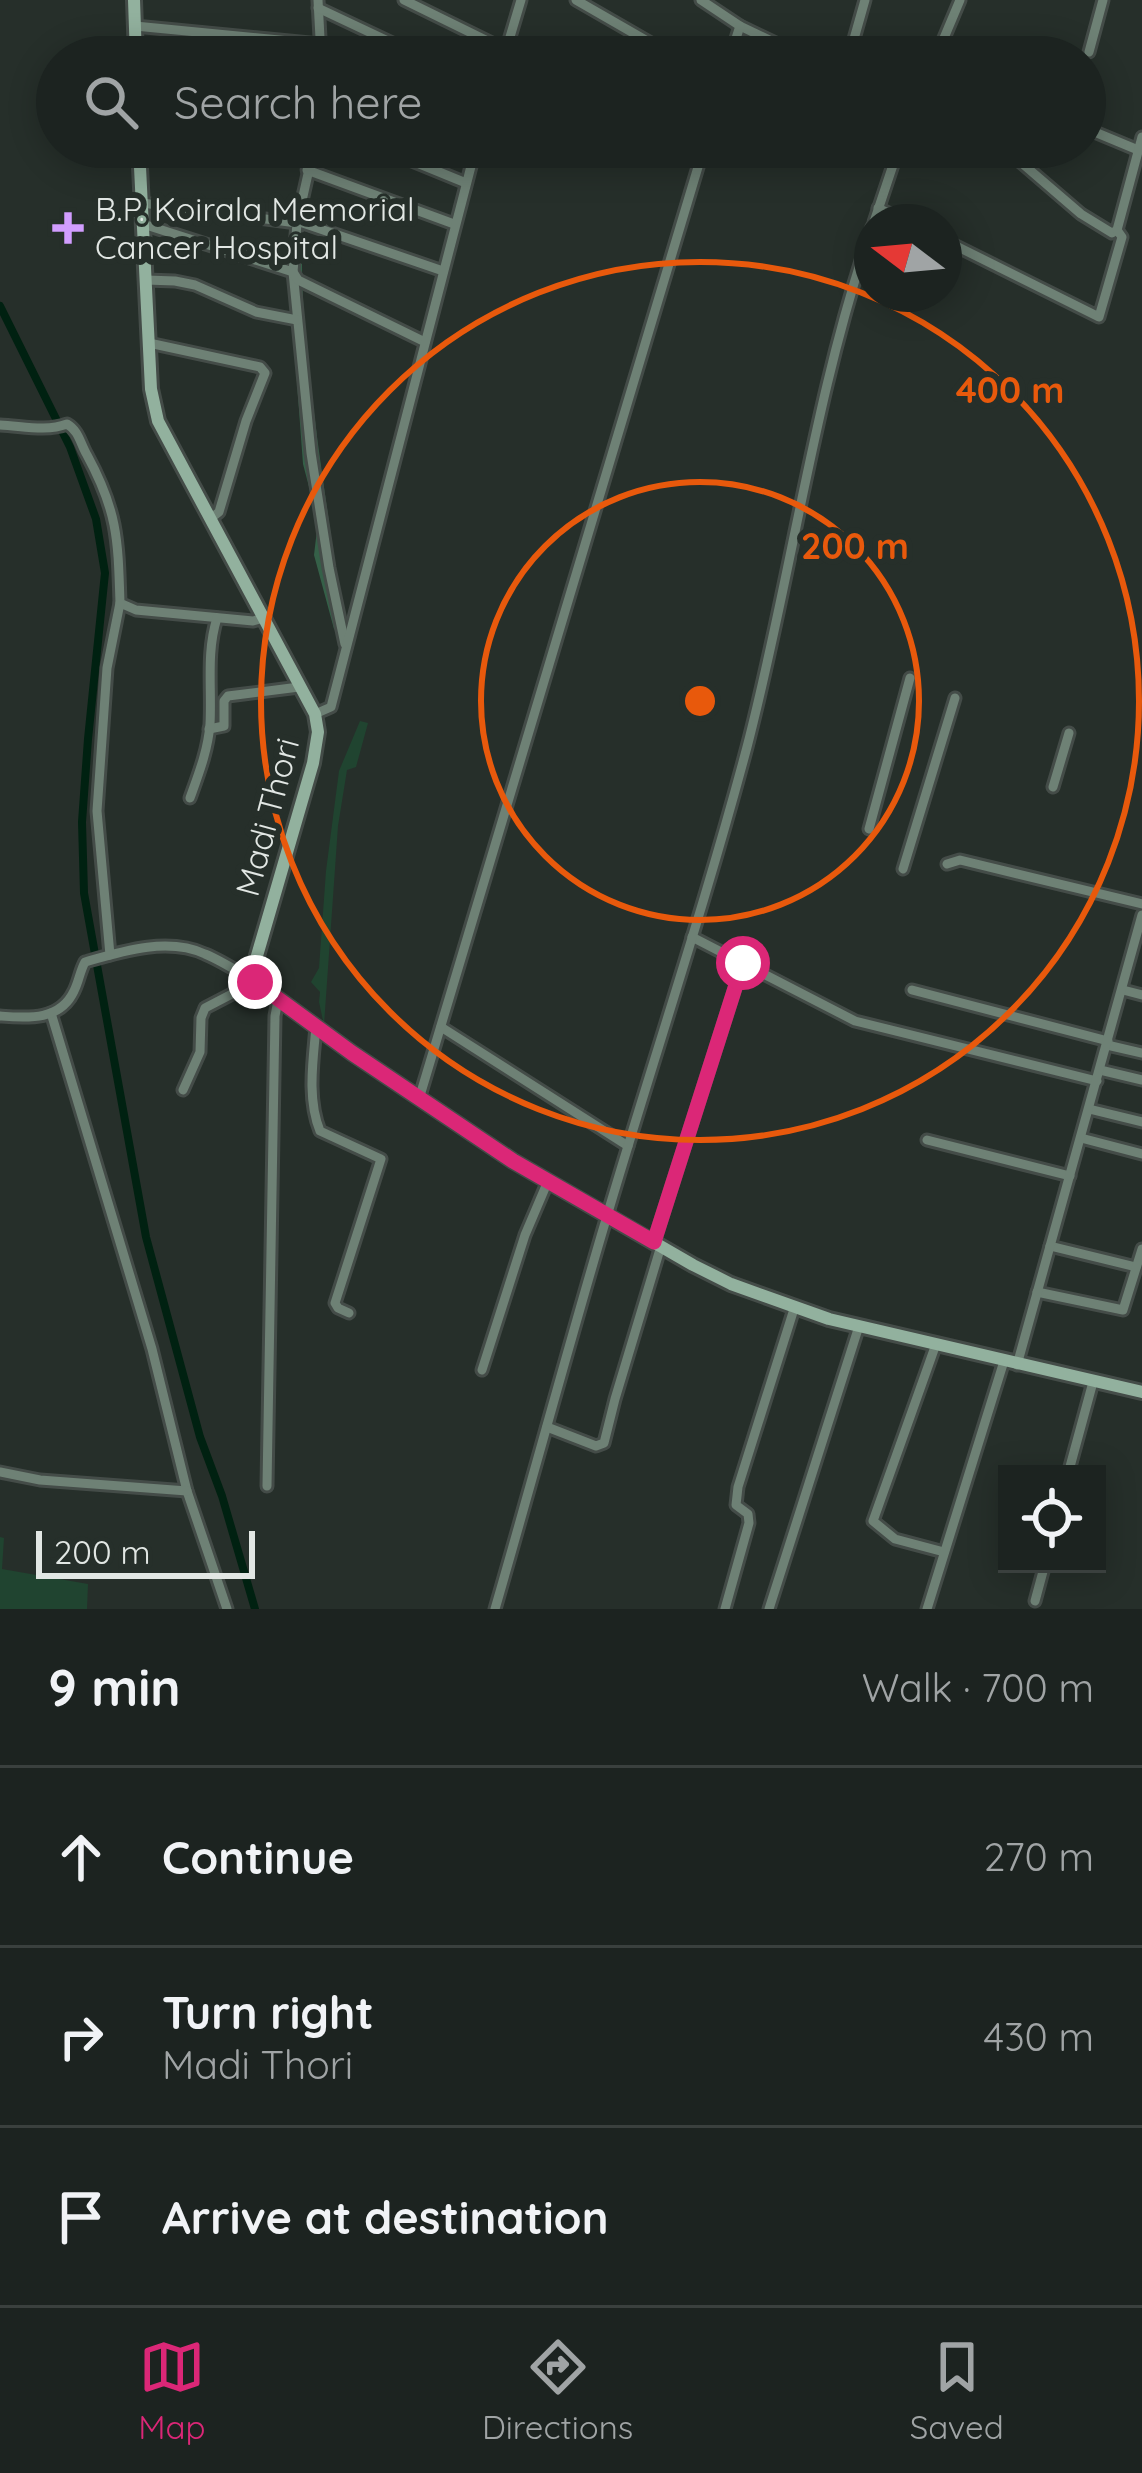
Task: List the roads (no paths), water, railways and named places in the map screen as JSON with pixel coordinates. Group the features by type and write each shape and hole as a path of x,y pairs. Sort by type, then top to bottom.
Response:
{"main road":[{"path":"134,0 135,36"},
{"name":"Madi Thori","path":"140,168 151,389 158,421 314,714 318,732 254,966 255,982"},
{"path":"255,982 419,1099 548,1181 727,1282 794,1309 1142,1392"}],"street":[{"path":"404,0 473,36"},
{"path":"510,36 521,0"},
{"path":"576,0 639,36"},
{"path":"701,0 761,36"},
{"path":"855,36 865,0"},
{"path":"945,36 960,0"},
{"path":"1093,36 1103,0"},
{"path":"320,36 318,4 381,36"},
{"path":"135,26 238,36"},
{"path":"737,36 740,26"},
{"path":"1106,137 1138,150"},
{"path":"1027,168 1081,214 1112,233 1117,230 1142,137"},
{"path":"429,168 466,183"},
{"path":"314,714 331,706 470,168"},
{"path":"419,1099 698,168"},
{"path":"879,204 892,168"},
{"path":"346,650 310,453 292,272 308,170 454,224"},
{"path":"142,203 297,222 443,271"},
{"path":"143,224 292,272 298,280 425,342"},
{"path":"962,249 1099,317 1122,237 1117,230"},
{"path":"146,280 195,285 256,312 297,320"},
{"path":"496,1609 748,742 809,458 854,283"},
{"path":"149,343 260,367 266,374 246,421 219,512 210,519"},
{"path":"0,425 72,426 102,481 119,539 120,603 107,668 97,811 101,958"},
{"path":"120,603 136,610 253,622 264,618"},
{"path":"190,798 205,759 210,642 217,618"},
{"path":"869,829 910,678"},
{"path":"209,729 224,726 224,701 229,696 299,687"},
{"path":"903,869 955,698"},
{"path":"1053,787 1069,733"},
{"path":"947,864 960,860 1142,904"},
{"path":"927,1609 1037,1292 1138,949 1142,915"},
{"path":"692,937 854,1021 1098,1076 1142,1080"},
{"path":"0,1016 30,1018 51,1013 70,998 82,965 163,946 209,955 255,982"},
{"path":"547,1427 596,1446 604,1444 657,1244 743,963"},
{"path":"183,1090 200,1052 205,1008 255,982"},
{"path":"912,990 1142,1053"},
{"path":"1123,990 1142,995"},
{"path":"267,1486 278,1000"},
{"path":"51,1013 152,1349 188,1491 227,1609"},
{"path":"316,1027 317,1126 381,1159 335,1303 349,1313"},
{"path":"441,1028 628,1146"},
{"path":"1089,1109 1142,1122"},
{"path":"1081,1138 1142,1154"},
{"path":"927,1140 1070,1176"},
{"path":"482,1370 548,1181"},
{"path":"1050,1246 1136,1267"},
{"path":"1037,1292 1123,1310 1142,1249"},
{"path":"725,1609 748,1523 748,1514 736,1505 737,1487 794,1309"},
{"path":"769,1609 859,1326"},
{"path":"936,1344 873,1522 890,1537 944,1552"},
{"path":"1070,1465 1093,1382"},
{"path":"0,1472 40,1480 188,1491"},
{"path":"1035,1601 1043,1573"}],"waterway":[{"path":"0,306 70,447 96,519 105,573 82,822 84,893 146,1237 200,1437 255,1609"}],"place":[{"name":"B.P. Koirala Memorial Cancer Hospital","path":"68,228"}]}
